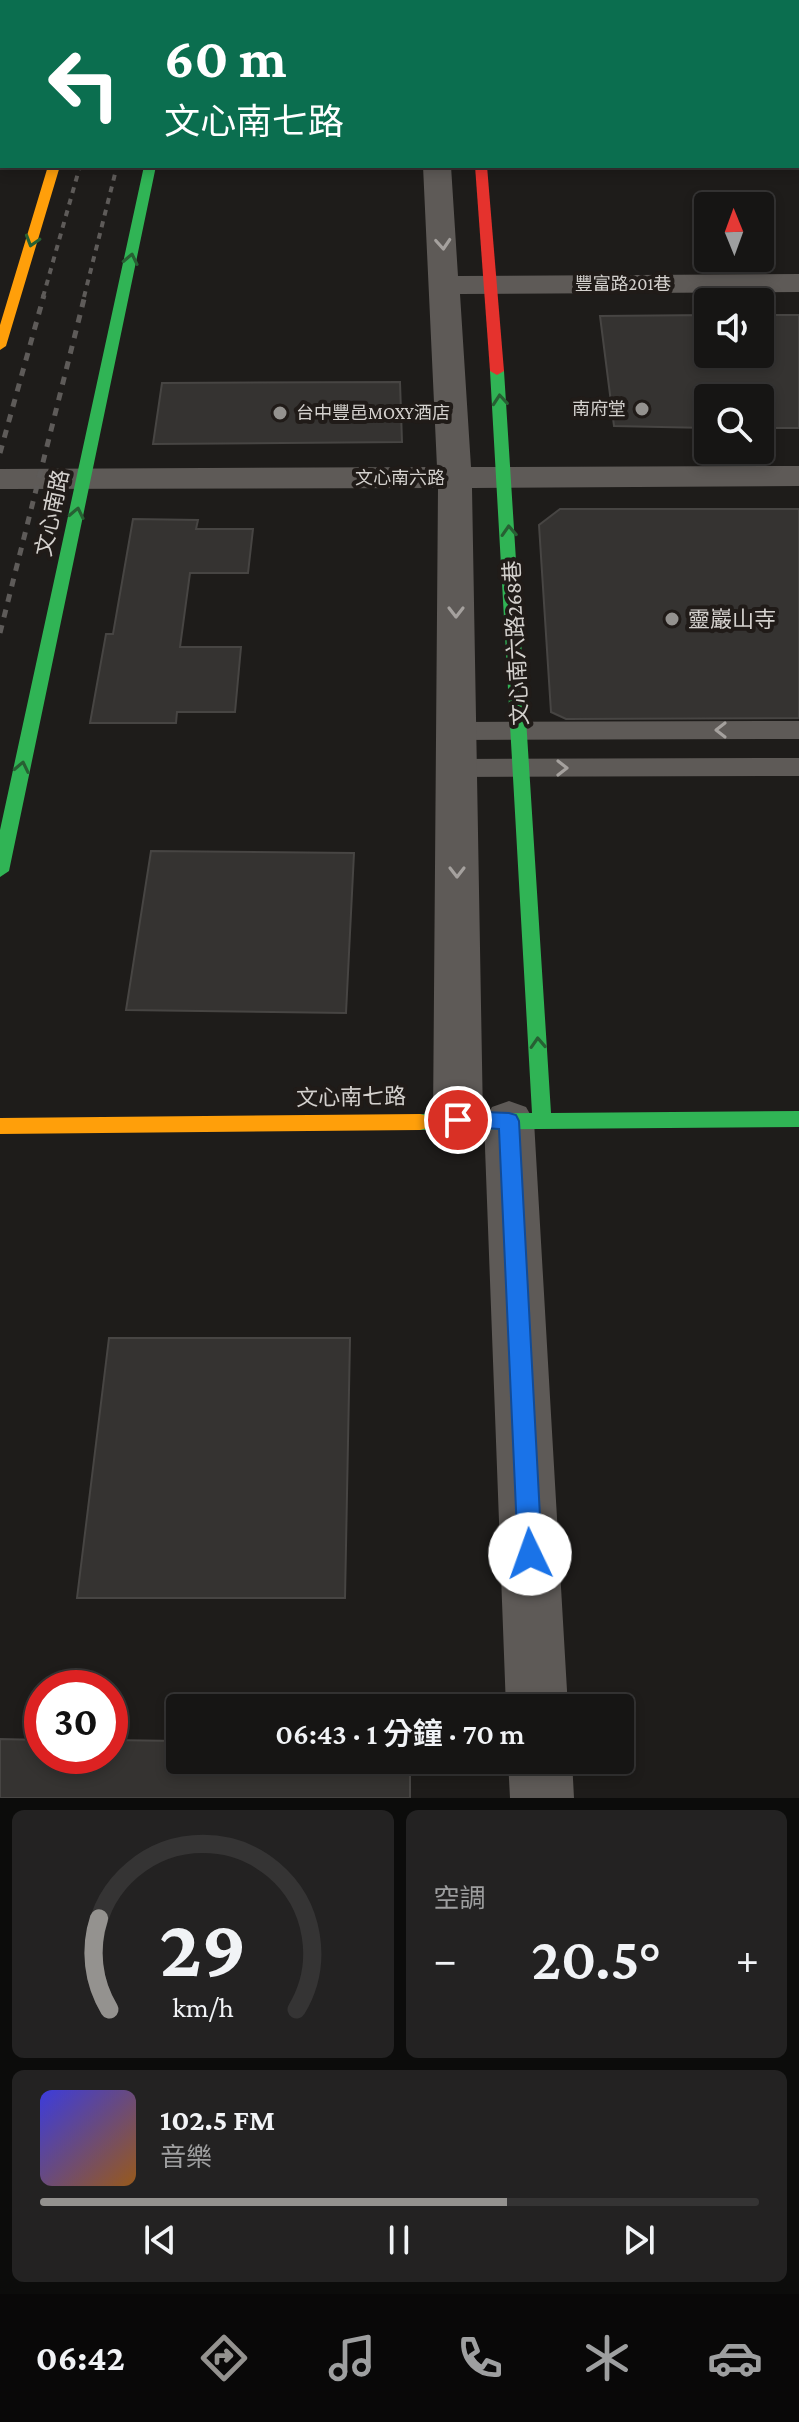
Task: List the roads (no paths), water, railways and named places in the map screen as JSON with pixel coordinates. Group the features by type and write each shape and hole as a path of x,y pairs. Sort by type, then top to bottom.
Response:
{"street":[{"path":"0,346 53,168"},
{"name":"文心南路","path":"0,871 150,168"},
{"path":"437,168 455,478 456,750 503,1120 536,1694"},
{"name":"文心南六路268巷","path":"481,168 506,478 523,768 503,1120"},
{"name":"豐富路201巷","path":"446,285 799,283"},
{"name":"文心南六路","path":"0,479 799,476"},
{"name":"文心南七路","path":"0,1126 799,1119"},
{"path":"541,1774 542,1798"}],"lane":[{"path":"456,750 521,731 799,730"},
{"path":"456,750 523,768 799,767"}],"railway":[{"path":"43,297 79,168"},
{"path":"84,297 116,168"},
{"path":"0,453 44,295"},
{"path":"0,633 85,295"}],"place":[{"name":"南府堂","path":"642,409"},
{"name":"台中豐邑MOXY酒店","path":"280,413"},
{"name":"靈巖山寺","path":"672,619"}]}
